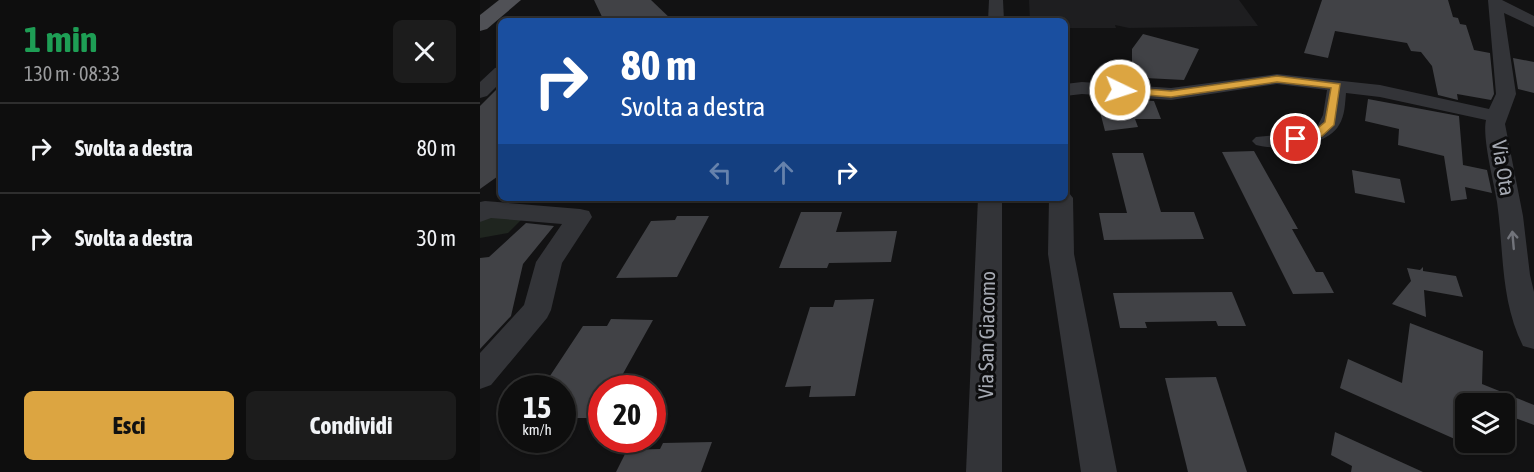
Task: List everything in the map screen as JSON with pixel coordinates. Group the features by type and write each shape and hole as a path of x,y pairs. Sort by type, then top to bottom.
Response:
{"main road":[{"path":"480,6 488,0"},
{"path":"480,25 511,0"}],"street":[{"path":"996,0 996,18"},
{"path":"1512,21 1534,22"},
{"name":"Via Ota","path":"1512,21 1506,94 1495,124 1511,216 1525,277 1525,313 1534,338"},
{"path":"488,88 498,76"},
{"path":"1068,90 1082,88 1171,94 1277,79 1380,91 1497,117"},
{"path":"1263,141 1296,139 1318,134 1330,123 1337,86"},
{"name":"Via San Giacomo","path":"984,472 990,201"},
{"path":"1061,201 1061,254 1099,472"},
{"path":"480,375 537,309 549,262 580,218 489,206"}],"shaded area":[{"path":"1029,0 1239,0 1258,26 1129,28 1115,25 1116,28 1068,28 1068,18 1030,18"},
{"path":"486,215 521,220 508,233 480,238 480,222"}],"building":[{"path":"594,0 651,0 670,18 603,18"},
{"path":"1322,0 1448,0 1453,17 1458,18 1460,24 1466,25 1474,50 1490,53 1494,94 1491,100 1457,94 1458,100 1438,95 1432,66 1421,52 1411,51 1407,43 1335,31 1328,58 1304,53"},
{"path":"1143,34 1199,49 1184,80 1145,78 1148,84 1132,83 1132,49"},
{"path":"1513,58 1534,62 1534,93 1518,89"},
{"path":"498,88 498,176 480,189 480,106"},
{"path":"1368,99 1459,116 1463,165 1487,170 1492,193 1465,187 1467,199 1451,201 1444,156 1398,145 1399,129 1365,121"},
{"path":"1133,100 1154,101 1161,119 1135,119 1138,127 1105,131 1098,104 1130,104 1133,112"},
{"path":"1254,151 1298,229 1292,229 1316,272 1323,272 1334,293 1293,294 1222,152"},
{"path":"1112,153 1143,153 1161,212 1194,212 1204,239 1104,240 1099,213 1127,213"},
{"path":"1352,170 1400,179 1405,203 1355,193"},
{"path":"801,212 842,212 836,232 897,231 891,262 829,263 827,268 779,268"},
{"path":"677,216 709,216 677,277 616,278 651,221 675,220"},
{"path":"526,223 554,226 523,264 511,316 480,349 480,258 489,257"},
{"path":"1423,267 1423,271 1456,276 1463,297 1424,290 1426,317 1392,304 1411,281 1407,268 1420,270"},
{"path":"1232,292 1246,326 1218,326 1216,321 1145,322 1147,328 1120,328 1113,293"},
{"path":"874,299 855,396 809,397 811,386 785,387 810,307 833,307 835,300"},
{"path":"611,319 653,320 622,375 588,375 588,418 576,418 576,375 551,375 583,326 607,326"},
{"path":"1410,323 1483,351 1482,384 1504,393 1455,393 1455,439 1340,388 1348,359 1402,383"},
{"path":"1216,377 1247,472 1188,472 1165,378"},
{"path":"1515,397 1534,405 1534,425 1515,418"},
{"path":"1335,432 1423,472 1351,472 1352,466 1331,455"},
{"path":"712,442 701,472 616,472 626,453 666,453 666,443"}],"route":[{"path":"1120,90 1171,94 1277,79 1337,86 1330,123 1318,134 1296,139"}]}
